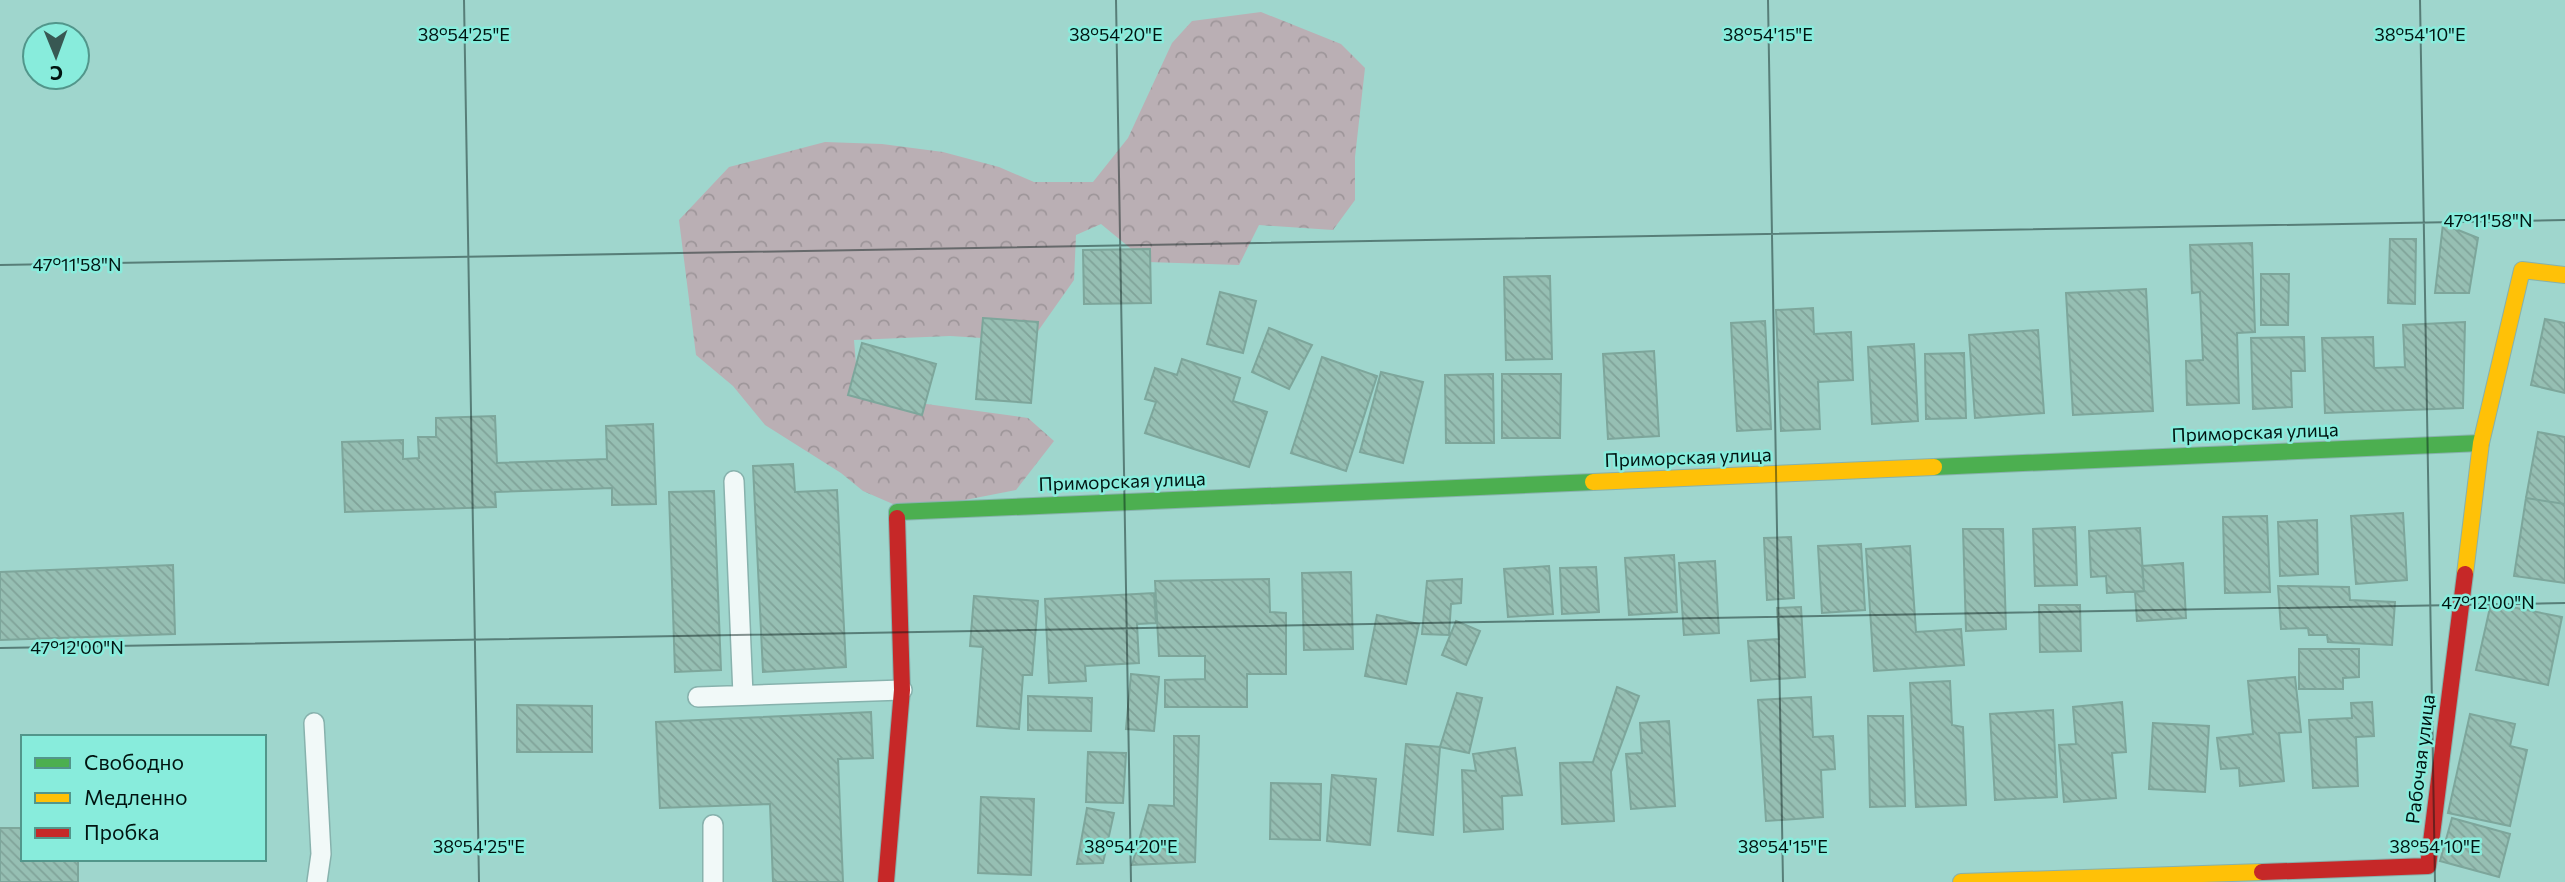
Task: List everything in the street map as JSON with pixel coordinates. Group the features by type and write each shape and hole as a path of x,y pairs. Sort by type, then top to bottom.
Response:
{"street":[{"path":"2481,443 2522,270 2565,275"},
{"name":"Приморская улица","path":"902,691 897,512 2481,443"},
{"name":"Рабочая улица","path":"1961,882 2428,866 2481,443"},
{"path":"886,882 902,691"}],"lane":[{"path":"734,481 743,695"},
{"path":"698,697 902,691"},
{"path":"314,723 321,854 317,882"},
{"path":"713,825 713,882"}],"green space":[{"path":"1261,12 1341,44 1365,68 1355,157 1355,200 1333,230 1259,225 1239,265 1147,262 1101,224 1076,235 1074,280 1031,341 950,336 854,340 856,364 890,399 1028,418 1054,441 1016,490 909,511 863,491 841,473 765,425 733,386 696,355 679,220 729,167 825,142 882,144 943,152 999,167 1034,182 1093,182 1128,138 1172,43 1192,21"}],"building":[{"path":"2443,224 2478,238 2469,293 2435,293"},
{"path":"2390,239 2416,239 2415,304 2388,303"},
{"path":"2252,243 2255,332 2237,333 2239,403 2187,405 2186,361 2203,360 2200,292 2192,293 2190,245"},
{"path":"1150,249 1151,303 1084,304 1083,250"},
{"path":"2261,274 2289,274 2288,325 2261,325"},
{"path":"1550,276 1552,359 1506,360 1504,277"},
{"path":"2146,289 2153,411 2073,415 2066,293"},
{"path":"1220,292 1256,301 1243,353 1207,344"},
{"path":"1813,308 1814,334 1851,332 1853,380 1818,382 1820,429 1781,431 1776,310"},
{"path":"983,318 1038,322 1031,403 976,399"},
{"path":"2545,319 2565,323 2565,393 2531,385"},
{"path":"1765,321 1771,429 1737,431 1731,323"},
{"path":"2465,322 2463,408 2325,413 2322,338 2373,337 2374,368 2405,367 2403,325"},
{"path":"1269,328 1312,345 1289,389 1252,372"},
{"path":"2038,330 2044,413 1975,418 1969,335"},
{"path":"2304,337 2305,371 2291,371 2292,407 2253,409 2251,338"},
{"path":"862,343 936,364 922,415 848,395"},
{"path":"1914,344 1918,421 1872,424 1868,347"},
{"path":"1654,351 1659,436 1608,439 1603,354"},
{"path":"1964,353 1966,418 1926,419 1925,354"},
{"path":"1322,357 1377,376 1346,471 1291,453"},
{"path":"1182,359 1240,378 1233,401 1267,412 1249,467 1145,433 1156,402 1145,399 1155,368 1177,375"},
{"path":"1381,372 1423,382 1403,463 1360,452"},
{"path":"1493,374 1494,443 1446,443 1445,375"},
{"path":"1502,374 1561,374 1560,438 1502,438"},
{"path":"495,416 497,463 607,459 606,426 653,424 656,504 612,505 612,488 495,492 496,507 345,512 342,442 403,440 403,459 419,458 418,437 436,437 436,418"},
{"path":"2538,432 2565,437 2565,504 2526,498"},
{"path":"793,464 795,492 837,490 846,667 763,672 753,466"},
{"path":"714,491 721,670 675,672 669,492"},
{"path":"2526,498 2565,504 2565,583 2514,576"},
{"path":"2403,513 2407,580 2356,584 2351,516"},
{"path":"2267,516 2270,592 2225,593 2223,517"},
{"path":"2317,520 2318,574 2280,576 2278,522"},
{"path":"2075,527 2077,585 2035,586 2033,529"},
{"path":"2140,528 2144,591 2107,593 2106,576 2091,577 2089,531"},
{"path":"1963,529 2003,529 2006,629 1966,631"},
{"path":"1791,537 1794,598 1767,600 1764,538"},
{"path":"1861,544 1865,610 1822,613 1818,546"},
{"path":"1910,546 1916,632 1961,629 1964,665 1874,671 1866,549"},
{"path":"1674,555 1677,612 1629,615 1625,558"},
{"path":"1715,561 1719,633 1684,635 1679,563"},
{"path":"2183,563 2186,618 2137,621 2135,592 2144,591 2142,566"},
{"path":"173,565 175,634 0,640 0,572"},
{"path":"1549,566 1553,614 1508,617 1504,569"},
{"path":"1596,567 1599,612 1562,614 1560,568"},
{"path":"1351,572 1353,649 1304,650 1302,573"},
{"path":"1269,579 1270,612 1286,613 1286,674 1247,674 1247,707 1165,707 1165,680 1205,679 1205,656 1159,656 1155,581"},
{"path":"1462,579 1461,603 1451,604 1449,635 1422,634 1427,581"},
{"path":"2278,586 2349,587 2350,600 2395,602 2392,645 2328,642 2327,635 2309,635 2308,628 2281,629"},
{"path":"1154,593 1156,623 1137,624 1139,663 1085,666 1086,681 1049,683 1045,599"},
{"path":"974,596 1038,601 1032,675 1023,675 1019,729 977,726 983,647 970,646"},
{"path":"2491,603 2562,617 2548,685 2476,670"},
{"path":"2039,605 2080,605 2081,651 2040,652"},
{"path":"1801,607 1805,677 1751,681 1748,641 1779,639 1777,608"},
{"path":"1377,615 1419,624 1406,684 1365,676"},
{"path":"1456,621 1480,631 1466,665 1442,655"},
{"path":"2299,649 2359,649 2359,677 2343,678 2343,689 2299,689"},
{"path":"1131,674 1159,677 1154,731 1126,729"},
{"path":"2295,677 2301,732 2279,733 2284,781 2240,786 2239,768 2221,769 2217,738 2253,734 2248,681"},
{"path":"1950,681 1952,725 1963,727 1966,805 1916,807 1910,683"},
{"path":"1617,687 1639,696 1611,772 1614,821 1562,824 1560,763 1593,762"},
{"path":"1457,693 1482,698 1469,753 1440,747"},
{"path":"1028,696 1092,698 1091,731 1028,730"},
{"path":"1811,697 1813,737 1833,736 1835,769 1821,770 1823,817 1766,821 1758,700"},
{"path":"2122,702 2126,752 2112,753 2116,798 2064,802 2059,745 2076,744 2073,707"},
{"path":"2372,702 2374,736 2356,737 2358,786 2313,788 2309,720 2352,718 2351,703"},
{"path":"517,705 592,706 592,752 517,752"},
{"path":"2053,710 2057,797 1995,800 1990,714"},
{"path":"871,712 873,758 838,759 843,882 773,882 770,804 660,808 656,722"},
{"path":"2470,714 2515,724 2510,746 2527,750 2510,826 2448,813"},
{"path":"1868,716 1903,716 1905,806 1870,807"},
{"path":"1669,721 1675,806 1631,809 1626,754 1642,753 1640,723"},
{"path":"2153,723 2209,726 2205,792 2149,789"},
{"path":"1174,736 1199,736 1195,862 1132,865 1149,805 1174,806"},
{"path":"1406,744 1440,747 1433,835 1398,831"},
{"path":"1515,748 1522,795 1502,796 1503,829 1464,832 1462,770 1476,771 1473,754"},
{"path":"1088,752 1126,753 1123,803 1086,802"},
{"path":"1332,775 1376,779 1370,845 1327,841"},
{"path":"1271,783 1321,784 1320,840 1270,839"},
{"path":"981,797 1034,799 1031,875 978,873"},
{"path":"1087,808 1114,813 1103,863 1077,864"},
{"path":"2452,818 2510,834 2499,877 2440,861"},
{"path":"0,828 21,828 21,861 78,861 78,882 0,882"}],"traffic: fast":[{"path":"1934,467 2481,443"},
{"path":"897,518 897,512 1593,482"}],"traffic: slow":[{"path":"2465,574 2481,443 2522,270 2565,275"},
{"path":"1593,482 1934,467"},
{"path":"1961,882 2262,872"}],"traffic: jam":[{"path":"886,882 902,690 897,518"},
{"path":"2262,872 2428,866 2465,574"}]}
